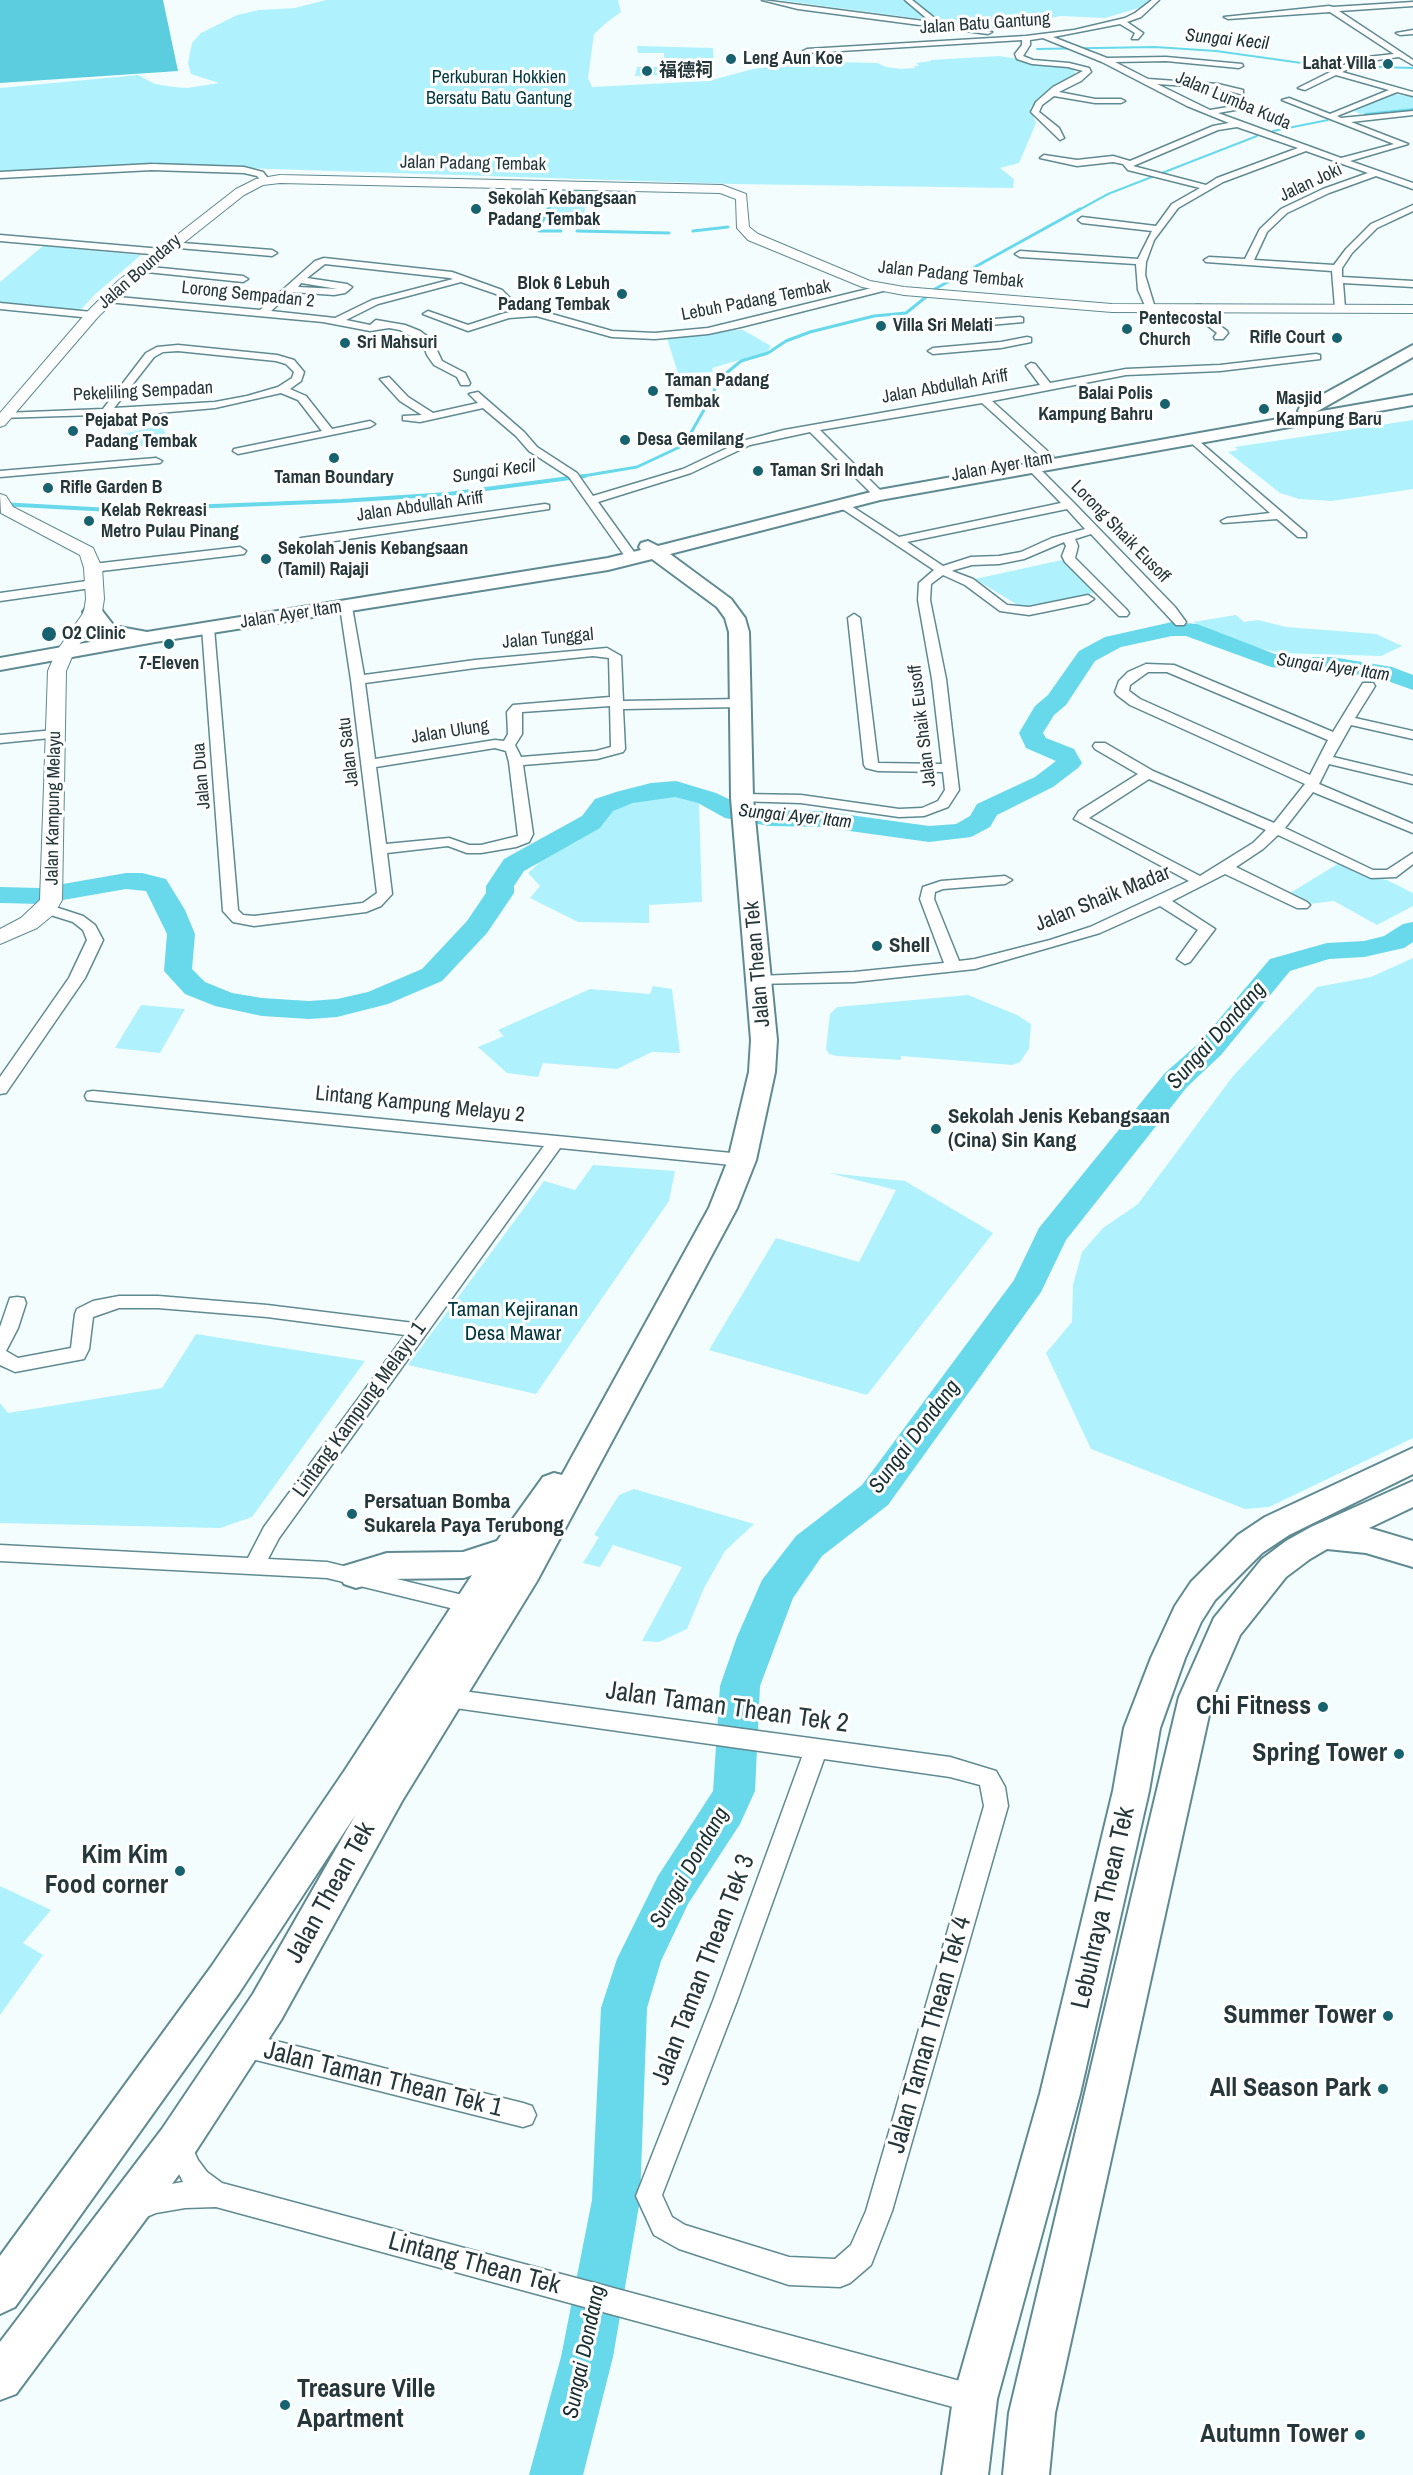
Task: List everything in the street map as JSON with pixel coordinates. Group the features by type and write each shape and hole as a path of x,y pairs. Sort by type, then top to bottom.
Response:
{"main road":[{"name":"Jalan Ayer Itam","path":"0,664 154,636 502,583 608,564 651,550 875,493 1050,458 1287,417 1304,412 1413,350"},
{"path":"1347,389 1347,398 1355,402 1369,404 1408,401"},
{"name":"Jalan Ayer Itam","path":"581,568 602,558 651,550 841,504 875,493 1032,468 1408,401"},
{"name":"Jalan Thean Tek","path":"0,2292 225,1980 358,1781 485,1609 525,1572 723,1208 742,1160 764,1057 765,1040 743,809 740,647 735,618 724,603 651,550"},
{"path":"93,612 104,627 113,633 154,636"},
{"name":"Jalan Thean Tek","path":"0,2378 177,2143 244,2045 389,1790 448,1698 508,1550 626,1384"},
{"name":"Lebuhraya Thean Tek","path":"965,2475 975,2399 1060,2094 1108,1891 1142,1728 1151,1700 1187,1616 1203,1591 1250,1544 1277,1526 1413,1460"},
{"path":"1277,1526 1318,1519 1374,1494 1402,1492"},
{"name":"Lebuhraya Thean Tek","path":"1026,2475 1032,2413 1196,1697 1226,1629 1274,1568 1298,1550 1402,1492"},
{"path":"1323,1536 1366,1540 1413,1554"},
{"path":"356,1575 387,1566 464,1565 508,1550"}],"street":[{"path":"765,0 798,7 980,31 1012,30"},
{"path":"908,0 935,24"},
{"name":"Jalan Batu Gantung","path":"807,51 1060,34 1122,22 1138,15 1156,0"},
{"path":"1320,1 1413,63"},
{"path":"1228,17 1413,4"},
{"path":"1122,22 1139,33 1134,37"},
{"path":"920,30 935,24"},
{"path":"1058,24 1112,24"},
{"path":"1058,24 1085,30"},
{"path":"1058,24 1064,28 1060,34"},
{"path":"1400,33 1413,32"},
{"name":"Jalan Lumba Kuda","path":"1044,36 1105,60 1238,124 1413,186"},
{"path":"1026,38 1026,45 1019,54 1020,57 1032,62 1069,65 1088,72 1054,92 1039,104 1035,112 1056,130 1060,138"},
{"path":"1302,88 1354,63 1370,58 1400,55"},
{"path":"1105,60 1166,58 1243,64 1225,72"},
{"path":"1335,72 1413,94"},
{"path":"1146,81 1218,86 1240,92"},
{"path":"1329,116 1398,89"},
{"path":"1054,92 1095,101 1121,101"},
{"path":"1286,100 1402,144"},
{"path":"1210,112 1249,105"},
{"path":"1344,111 1364,118"},
{"path":"1339,120 1413,112"},
{"path":"1044,158 1077,163 1113,159 1129,163 1216,128 1238,124"},
{"path":"1339,161 1413,142"},
{"path":"1150,308 1140,275 1141,262 1157,229 1175,206 1205,187 1304,149"},
{"path":"1129,163 1127,165 1131,168 1205,187"},
{"path":"0,175 152,167 244,170 260,174 266,181"},
{"name":"Jalan Joki","path":"1248,262 1263,231 1284,211 1326,191 1375,173"},
{"name":"Jalan Boundary","path":"2,419 108,299 140,269 240,192 266,181 315,178"},
{"name":"Jalan Padang Tembak","path":"315,178 722,189 742,198 742,224 748,235 867,284 884,288 1096,308 1413,310"},
{"path":"1340,308 1337,268 1354,244 1374,226 1413,208"},
{"path":"1082,220 1157,229"},
{"path":"0,238 166,249 272,253"},
{"path":"1020,254 1141,262"},
{"path":"1209,260 1337,268"},
{"path":"263,313 318,263 332,261 452,275 499,292 506,298"},
{"path":"140,269 243,279"},
{"path":"337,321 375,302 461,279"},
{"path":"290,289 339,292 347,287 299,280"},
{"path":"1338,280 1413,284"},
{"name":"Lebuh Padang Tembak","path":"428,314 468,328 511,314 531,312 612,334 659,336 708,331 741,324 884,288"},
{"name":"Lorong Sempadan 2","path":"108,299 337,321 370,328 385,326"},
{"path":"1014,301 1031,351"},
{"path":"0,306 92,315"},
{"path":"1199,307 1201,316 1223,333 1219,337"},
{"path":"348,314 385,326 402,327 416,333 429,342 432,355 438,363 459,374 465,383"},
{"path":"957,325 1020,320"},
{"path":"933,351 1001,345 1027,340"},
{"path":"106,412 150,355 166,348 285,360 295,366 300,376 282,389 302,398 329,432"},
{"name":"Jalan Abdullah Ariff","path":"591,500 687,471 749,442 812,428 1126,372 1220,368 1316,357"},
{"path":"1031,366 1047,387"},
{"path":"385,379 408,402 431,416"},
{"name":"Pekeliling Sempadan","path":"2,419 215,405 248,399 282,389"},
{"path":"474,394 520,434 540,456 575,477 628,552"},
{"path":"984,399 1050,458"},
{"path":"406,418 431,416 486,405"},
{"path":"238,451 370,424"},
{"path":"812,428 875,493"},
{"path":"1193,439 1302,535"},
{"path":"0,474 156,461"},
{"name":"Lorong Shaik Eusoff","path":"1032,468 1172,610 1180,622"},
{"path":"1,502 21,518 87,552 93,574 93,612 65,652"},
{"path":"841,504 943,571 969,582 1004,608 1029,611 1088,599"},
{"path":"897,542 1070,505"},
{"name":"Jalan Abdullah Ariff","path":"301,542 545,507"},
{"path":"1227,522 1278,515"},
{"path":"943,571 971,561 999,560 1024,555 1068,537 1093,530"},
{"path":"1068,537 1072,546 1069,559 1123,613"},
{"path":"0,597 67,587 93,574 240,551"},
{"name":"Jalan Shaik Eusoff","path":"743,809 801,799 899,813 924,812 943,804 949,798 952,790 939,679 924,600 925,583 943,571"},
{"name":"Jalan Satu","path":"346,607 358,680 385,894"},
{"path":"854,618 871,765 950,768"},
{"name":"Jalan Dua","path":"208,628 231,911 238,919 254,921 366,907 376,903 385,894"},
{"name":"Jalan Kampung Melayu","path":"0,937 29,923 50,897 57,671 65,652"},
{"name":"Jalan Tunggal","path":"358,680 476,664 607,652 615,656 619,745 614,752 516,762"},
{"path":"1336,738 1169,668 1146,668 1133,675 1124,684 1122,692 1135,702 1413,829"},
{"name":"Jalan Shaik Madar","path":"759,981 854,977 954,968 994,960 1055,943 1095,930 1162,901 1225,868 1258,846 1276,829 1312,784 1336,738 1368,686"},
{"path":"508,746 515,734 514,712 518,708 616,703 740,703"},
{"path":"1347,720 1413,735"},
{"path":"0,739 55,734"},
{"name":"Jalan Ulung","path":"369,764 495,744 508,746 512,749 516,762 526,834 524,839 507,846 481,849 467,849 449,842 379,849"},
{"path":"1100,746 1148,774 1378,876 1391,874 1413,857"},
{"path":"1326,759 1413,780"},
{"path":"1148,774 1084,814 1081,819 1201,882"},
{"path":"1225,868 1302,905"},
{"path":"954,968 927,899 928,890 941,885 1005,880"},
{"path":"0,1089 77,978 95,940 90,928 50,897"},
{"path":"1162,901 1207,929 1185,959"},
{"name":"Lintang Kampung Melayu 2","path":"93,1096 742,1160"},
{"name":"Lintang Kampung Melayu 1","path":"254,1566 271,1533 556,1141"},
{"path":"0,1356 15,1365 76,1354 80,1349 84,1314 100,1306 119,1302 158,1302 267,1311 417,1330"},
{"path":"0,1346 17,1303"},
{"path":"0,1553 327,1570 356,1575 485,1609"},
{"name":"Jalan Taman Thean Tek 2","path":"448,1698 950,1767 988,1778 994,1787"},
{"name":"Jalan Taman Thean Tek 3","path":"816,1749 725,2001 649,2196 663,2226 679,2236 789,2271 840,2273"},
{"name":"Jalan Taman Thean Tek 4","path":"840,2273 861,2255 879,2211 996,1806 994,1787"},
{"name":"Jalan Taman Thean Tek 1","path":"244,2045 523,2115"},
{"name":"Lintang Thean Tek","path":"177,2143 189,2169 198,2181 216,2194"},
{"name":"Lintang Thean Tek","path":"119,2218 153,2200 185,2195 216,2194 975,2399"}],"green space":[{"name":"Perkuburan Hokkien Bersatu Batu Gantung","path":"326,0 618,0 621,12 594,34 588,78 592,87 708,81 753,69 778,66 794,57 809,53 827,54 835,62 877,63 901,69 915,68 914,66 919,66 916,63 930,60 999,56 1066,66 1074,70 1075,74 1048,91 1030,108 1036,123 1019,163 1000,168 1014,179 1013,188 733,184 149,165 0,174 0,88 138,75 155,84 174,87 187,88 219,83 191,74 188,63 192,43 201,33 237,15 259,10 295,8"},
{"path":"778,0 1151,0 1142,7 1105,18 1060,16 1003,28 990,28"},
{"path":"637,46 713,48 714,68 664,75 635,76 637,67 664,67 664,53 638,53"},
{"path":"1394,94 1413,97 1413,108 1360,114 1354,111"},
{"path":"561,186 589,188 583,220 544,219"},
{"path":"43,246 141,255 93,296 79,312 0,303 0,282"},
{"path":"743,330 771,346 767,352 712,368 713,372 678,373 667,338"},
{"path":"1413,420 1413,489 1332,501 1299,499 1280,493 1228,452 1238,450 1235,447"},
{"path":"162,425 169,443 106,450 105,438"},
{"path":"1062,560 1094,593 1021,607 975,579"},
{"path":"1236,615 1244,622 1258,620 1286,627 1376,634 1402,646 1381,656 1281,653 1244,645 1213,633 1193,622"},
{"path":"675,795 699,802 702,902 649,905 649,923 578,922 530,898 540,886 528,873 574,839 602,826 611,810 651,798"},
{"path":"1339,863 1373,877 1387,880 1413,893 1413,906 1377,925 1334,901 1309,904 1287,895"},
{"path":"1413,958 1413,1438 1269,1507 1245,1509 1091,1449 1046,1353 1072,1322 1073,1285 1082,1252 1103,1228 1138,1204 1233,1076 1317,987 1371,977"},
{"path":"653,986 672,989 680,1053 652,1052 617,1069 543,1063 538,1077 507,1073 478,1047 504,1036 498,1030 590,989 650,994"},
{"path":"968,995 1017,1015 1031,1024 1029,1049 1020,1062 1012,1065 901,1056 901,1060 837,1056 829,1054 826,1049 830,1014 837,1007"},
{"path":"141,1005 185,1009 160,1053 115,1048"},
{"name":"Taman Kejiranan Desa Mawar","path":"593,1165 675,1171 669,1201 536,1394 408,1365 544,1181 575,1190"},
{"path":"829,1173 905,1181 993,1233 867,1395 709,1350 776,1238 859,1262 896,1190"},
{"path":"196,1334 365,1361 252,1517 220,1528 0,1523 0,1403 8,1413 162,1388"},
{"path":"634,1489 754,1524 725,1551 704,1588 687,1629 659,1642 642,1641 682,1567 613,1545 600,1567 583,1563 599,1537 594,1535 619,1495"},
{"path":"0,1886 51,1910 23,1943 43,1955 0,2015"}],"shaded area":[{"path":"0,0 163,0 178,71 0,83"}],"waterway":[{"name":"Sungai Kecil","path":"1037,49 1155,47 1216,51 1316,65 1413,68"},
{"name":"Sungai Kecil","path":"1365,114 1413,109"},
{"name":"Sungai Kecil","path":"1273,131 1328,120"},
{"name":"Sungai Kecil","path":"1077,211 1108,194 1257,136"},
{"path":"552,203 561,186"},
{"path":"548,211 551,204"},
{"path":"544,219 548,209"},
{"name":"Sungai Kecil","path":"935,289 1080,209"},
{"path":"543,220 539,231 561,231"},
{"path":"693,231 728,227"},
{"path":"577,231 669,233"},
{"name":"Sungai Kecil","path":"577,477 637,467 684,445 713,394 718,380 741,361 768,353 786,341 810,332 874,316 906,313 926,297"},
{"name":"Sungai Kecil","path":"0,504 111,510 341,501 448,494 585,476"},
{"name":"Sungai Ayer Itam","path":"0,895 40,896 126,881 142,881 156,885 171,910 181,934 178,971 195,988 225,1000 262,1007 309,1010 337,1008 378,998 432,975 477,927 500,893 500,886 514,865 591,822 604,805 625,797 651,791 676,789 707,798 734,812 769,818 821,819 929,834 962,831 981,821 986,810 1044,782 1069,763 1065,754 1035,743 1031,733 1044,711 1057,700 1087,656 1113,642 1172,629 1189,629 1271,660 1301,664 1332,664 1384,672 1413,683"},
{"name":"Sungai Dondang","path":"556,2475 587,2357 616,2200 624,2008 639,1959 673,1890 725,1811 734,1791 740,1686 776,1591 809,1546 875,1495 1029,1284 1051,1236 1176,1080 1210,1049 1280,965 1327,951 1364,949 1394,942 1413,930"}],"place":[{"name":"Leng Aun Koe","path":"731,59"},
{"name":"Lahat Villa","path":"1388,64"},
{"name":"福德祠","path":"647,71"},
{"name":"Sekolah Kebangsaan Padang Tembak","path":"476,209"},
{"name":"Blok 6 Lebuh Padang Tembak","path":"622,294"},
{"name":"Villa Sri Melati","path":"881,326"},
{"name":"Pentecostal Church","path":"1127,329"},
{"name":"Rifle Court","path":"1337,338"},
{"name":"Sri Mahsuri","path":"345,343"},
{"name":"Taman Padang Tembak","path":"653,391"},
{"name":"Balai Polis Kampung Bahru","path":"1165,404"},
{"name":"Masjid Kampung Baru","path":"1264,409"},
{"name":"Pejabat Pos Padang Tembak","path":"73,431"},
{"name":"Desa Gemilang","path":"625,440"},
{"name":"Taman Boundary","path":"334,458"},
{"name":"Taman Sri Indah","path":"758,471"},
{"name":"Rifle Garden B","path":"48,488"},
{"name":"Kelab Rekreasi Metro Pulau Pinang","path":"89,521"},
{"name":"Sekolah Jenis Kebangsaan (Tamil) Rajaji","path":"266,559"},
{"name":"O2 Clinic","path":"49,634"},
{"name":"7-Eleven","path":"169,644"},
{"name":"Shell","path":"877,946"},
{"name":"Sekolah Jenis Kebangsaan (Cina) Sin Kang","path":"936,1129"},
{"name":"Persatuan Bomba Sukarela Paya Terubong","path":"352,1514"},
{"name":"Chi Fitness","path":"1323,1707"},
{"name":"Spring Tower","path":"1399,1754"},
{"name":"Kim Kim Food corner","path":"180,1871"},
{"name":"Summer Tower","path":"1388,2016"},
{"name":"All Season Park","path":"1383,2089"},
{"name":"Treasure Ville Apartment","path":"285,2405"},
{"name":"Autumn Tower","path":"1360,2435"}]}
